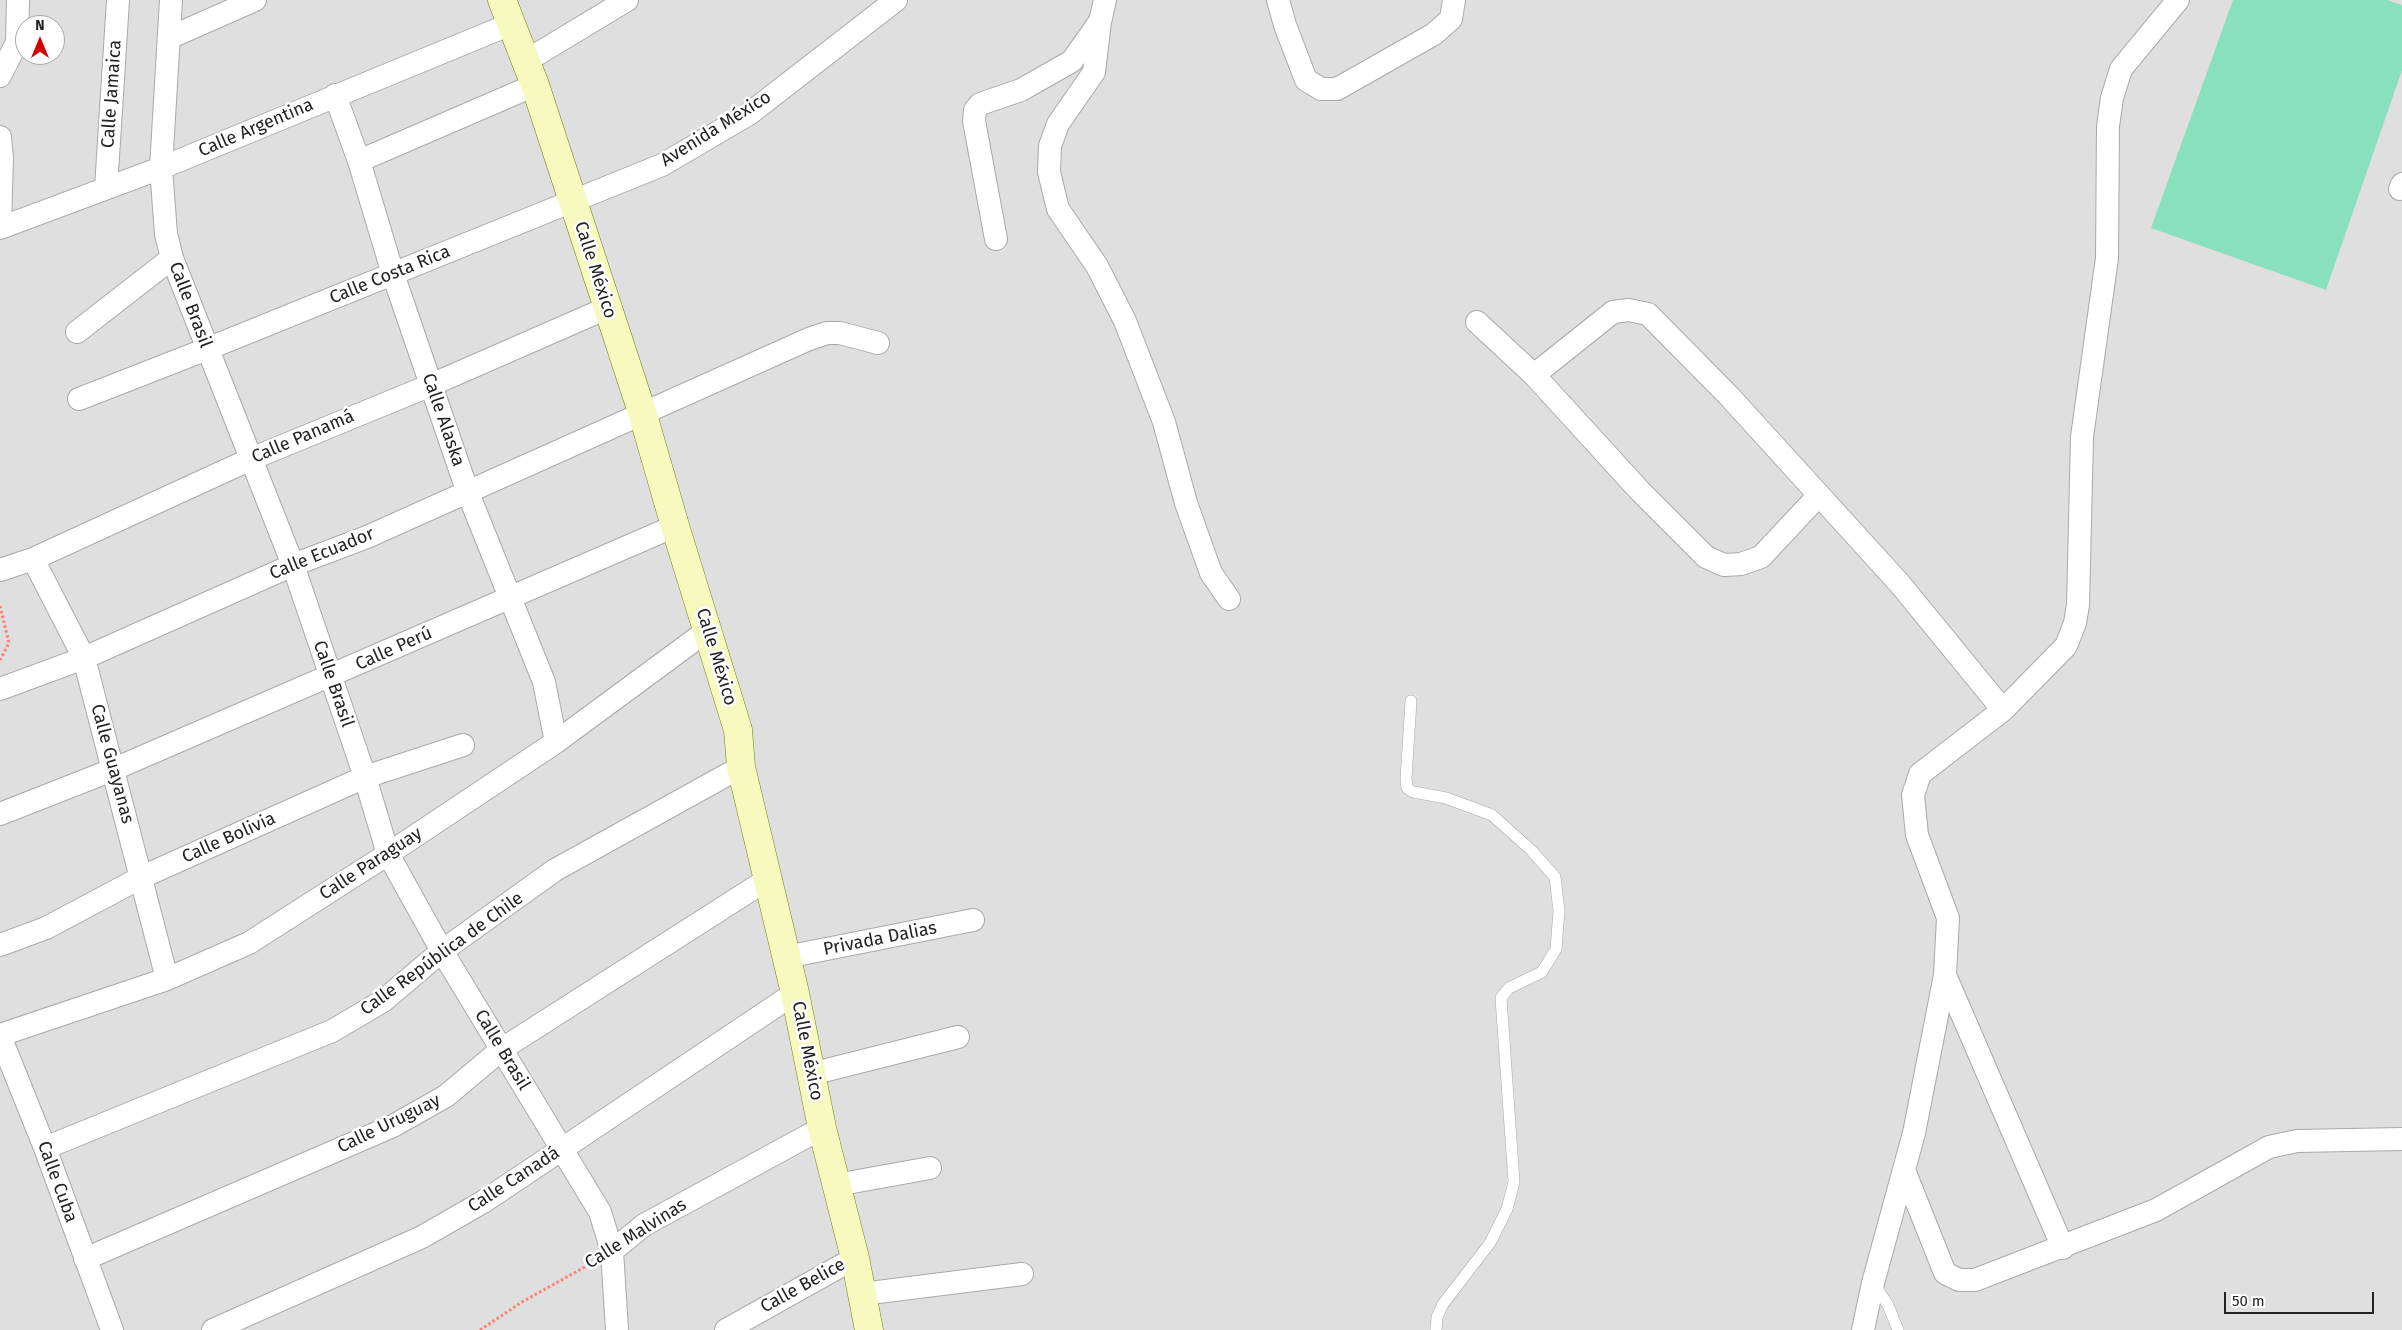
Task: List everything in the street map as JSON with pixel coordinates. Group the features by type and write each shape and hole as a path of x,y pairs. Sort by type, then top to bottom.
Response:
{"street":[{"path":"0,76 17,42 18,0"},
{"name":"Calle Jamaica","path":"106,188 118,0"},
{"name":"Calle Brasil","path":"171,0 161,168 166,234 172,258 293,565 329,677 365,777 388,854 442,951 502,1049 560,1150 600,1212 612,1251 617,1330"},
{"path":"170,37 256,0"},
{"path":"359,161 425,132 530,73 627,0"},
{"name":"Avenida México","path":"572,200 662,165 749,114 896,0"},
{"path":"1105,0 1100,22 1094,72 1058,124 1050,146 1048,172 1058,209 1097,266 1125,321 1164,422 1186,503 1211,573 1229,600"},
{"path":"1278,0 1285,25 1306,80 1321,89 1337,89 1434,34 1451,19 1454,0"},
{"path":"1864,1330 1873,1283 1914,1132 1945,975 1948,918 1917,835 1913,795 1920,774 2003,710 2066,646 2075,624 2078,605 2082,437 2107,258 2108,126 2112,98 2121,69 2178,0"},
{"name":"Calle Argentina","path":"0,228 161,168 335,95 506,12"},
{"name":"Calle México","path":"506,12 530,73 643,415 738,730 741,767 795,993 810,1074 854,1258 869,1330"},
{"path":"996,239 974,121 975,110 980,104 1021,90 1072,61 1100,22"},
{"name":"Calle Alaska","path":"335,95 359,161 393,274 468,493 544,682 556,742"},
{"path":"0,137 2,158 0,224"},
{"name":"Calle Costa Rica","path":"79,399 207,350 572,200"},
{"path":"77,332 172,258"},
{"name":"Calle Panamá","path":"0,570 33,559 251,459 431,385 607,308"},
{"path":"1534,375 1612,312 1629,310 1648,314 1729,396 1900,584 2003,710"},
{"path":"1477,322 1534,375 1646,498 1706,557 1724,565 1741,564 1761,557 1819,495"},
{"name":"Calle Ecuador","path":"0,689 84,658 293,565 367,537 809,339 827,333 840,333 878,344"},
{"name":"Calle Perú","path":"0,814 112,770 675,526"},
{"name":"Calle Guayanas","path":"33,559 84,658 167,979"},
{"name":"Calle Paraguay","path":"0,1035 167,979 249,943 388,854 556,742 708,630"},
{"name":"Calle Bolivia","path":"0,944 46,928 142,877 365,777 463,745"},
{"name":"Calle República de Chile","path":"46,1148 332,1031 383,1001 442,951 555,870 741,767"},
{"name":"Calle Uruguay","path":"85,1259 393,1126 446,1096 502,1049 768,879"},
{"name":"Privada Dalias","path":"786,957 973,920"},
{"path":"1945,975 2063,1248"},
{"name":"Calle Canadá","path":"213,1330 422,1237 482,1202 795,993"},
{"name":"Calle Cuba","path":"0,1035 46,1148 112,1330"},
{"path":"810,1074 958,1037"},
{"name":"Calle Malvinas","path":"612,1251 644,1225 822,1128"},
{"path":"1904,1170 1945,1272 1959,1280 1975,1280 2063,1248 2156,1210 2269,1147 2297,1141 2402,1139"},
{"path":"836,1185 930,1168"},
{"name":"Calle Belice","path":"726,1330 854,1258"},
{"path":"862,1294 1022,1274"}],"lane":[{"path":"1411,701 1407,788 1414,792 1446,798 1492,815 1531,850 1555,877 1559,911 1556,949 1542,972 1509,988 1501,998 1514,1182 1507,1209 1490,1243 1443,1304 1437,1317 1436,1330"},
{"path":"1873,1283 1888,1305 1898,1330"}],"path":[{"path":"0,606 9,643 0,660"},
{"name":"Calle Malvinas","path":"480,1330 522,1302 612,1251"}],"shaded area":[{"path":"0,0 2402,0 2402,1330 0,1330"}],"green space":[{"path":"2233,0 2387,0 2402,5 2402,70 2326,290 2151,228"}]}
